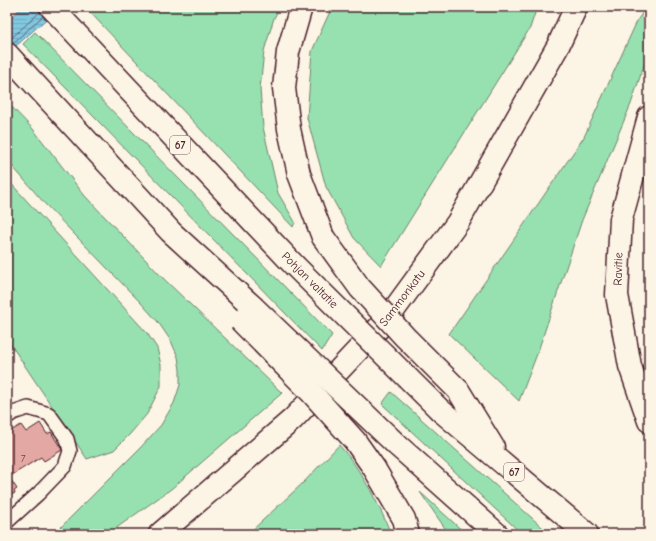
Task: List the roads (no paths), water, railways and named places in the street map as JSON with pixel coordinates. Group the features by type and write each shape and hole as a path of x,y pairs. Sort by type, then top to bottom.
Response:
{"main road":[{"name":"Pohjan valtatie","path":"51,7 294,266 440,410 587,534"},
{"path":"301,7 288,52 284,88 289,129 299,174 323,237 360,288 405,338 458,390 503,463"},
{"name":"Sammonkatu","path":"160,534 293,419 388,318 458,222 558,46 576,7"},
{"path":"7,54 246,313 310,391 355,440 374,468 410,529"},
{"name":"Ravitie","path":"649,117 620,219 617,295 630,366 649,420"},
{"path":"246,313 497,534"}],"lane":[{"path":"7,417 13,412 28,408 49,414 67,439 70,451 65,466 38,494 7,522"}],"water":[{"path":"22,7 60,7 7,54 7,21"}]}
